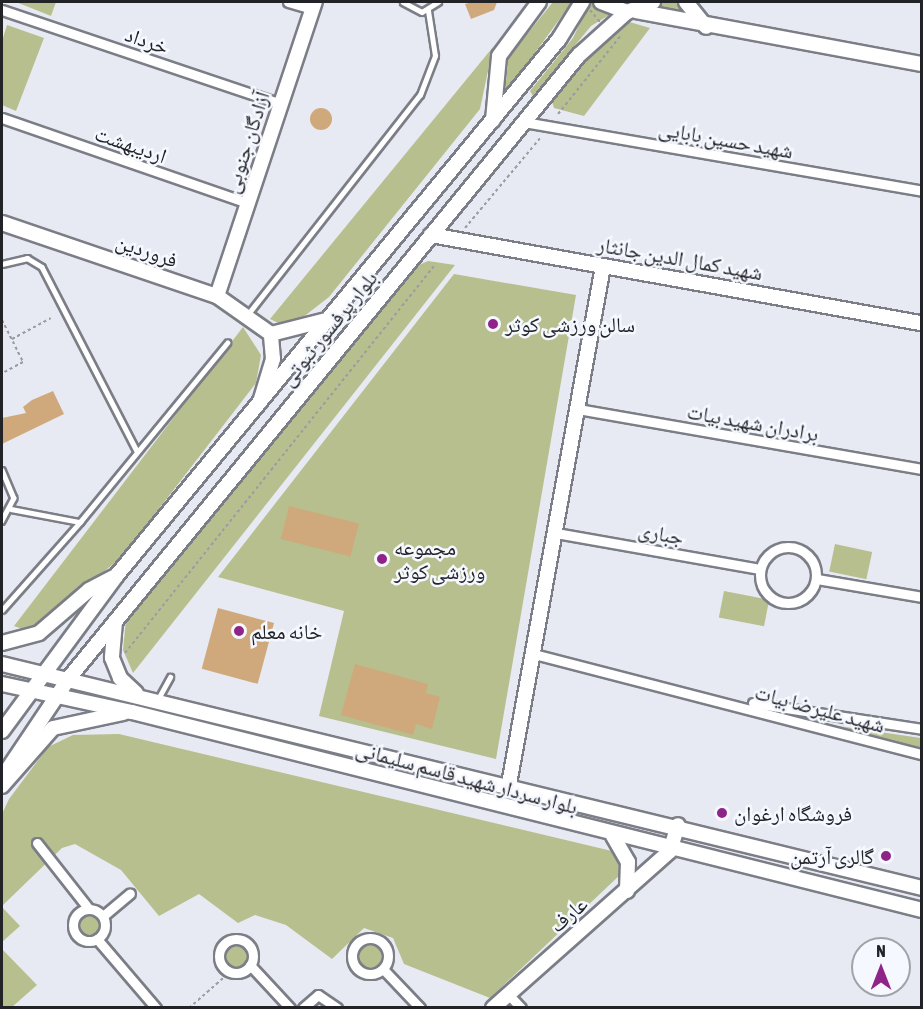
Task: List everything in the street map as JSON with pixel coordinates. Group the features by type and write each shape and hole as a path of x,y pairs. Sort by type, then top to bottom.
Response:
{"main road":[{"path":"493,121 499,56 539,2"},
{"name":"بلوار پرفسور ثبوتی","path":"2,731 42,672 117,574 258,408 560,39 582,2"},
{"path":"601,2 631,12 705,27 921,64"},
{"name":"بلوار پرفسور ثبوتی","path":"2,778 69,678 524,122 606,29 631,12 653,2"},
{"path":"686,2 705,27"},
{"name":"آزادگان جنوبی","path":"217,296 314,5"},
{"name":"فروردین","path":"2,223 217,296 271,334"},
{"name":"شهید کمال الدین جانثار","path":"431,235 921,322"},
{"path":"509,784 603,266"},
{"path":"258,408 273,359 271,334 332,318"},
{"path":"2,643 39,633 89,590 117,574"},
{"path":"115,622 112,658 120,678 137,694"},
{"name":"بلوار سردار شهید قاسم سلیمانی","path":"2,664 158,699 678,825 921,888"},
{"name":"بلوار سردار شهید قاسم سلیمانی","path":"2,684 132,712 670,851 921,910"},
{"path":"2,786 53,728 132,712"},
{"path":"670,851 678,825"},
{"path":"613,836 628,862 627,891"},
{"name":"عارف","path":"492,1008 670,851"}],"street":[{"path":"288,2 314,5"},
{"name":"خرداد","path":"2,10 281,104"},
{"name":"اردیبهشت","path":"2,118 248,203"},
{"name":"شهید حسین بابایی","path":"524,122 921,191"},
{"name":"برادران شهید بیات","path":"578,409 921,470"},
{"name":"جباری","path":"556,533 760,569"},
{"path":"799,549 815,567 817,579 798,602 783,604 765,591 760,569 775,550 799,549"},
{"path":"817,579 921,597"},
{"name":"شهید علیرضا بیات","path":"534,654 709,696 921,754"},
{"name":"شهید علیرضا بیات","path":"709,696 921,729"},
{"path":"37,843 89,909 103,916"},
{"path":"103,916 129,892"},
{"path":"89,909 76,916 74,932 81,939 97,939 104,932 103,916"},
{"path":"97,939 156,1008"},
{"path":"250,965 230,972 218,954 228,940 249,944 250,965 290,1008"},
{"path":"359,941 382,942 388,952 383,969 367,974 356,968 351,957 359,941"},
{"path":"383,969 420,1008"},
{"path":"508,994 521,1008"},
{"path":"303,1008 318,995 329,997 337,1008"}],"lane":[{"path":"403,2 415,12 428,11 438,2"},
{"path":"247,317 420,95 435,56 428,11"},
{"path":"2,264 27,258 42,267 137,452"},
{"path":"2,610 80,522 227,343"},
{"path":"2,470 13,487 11,509 2,521"},
{"path":"11,509 80,522"},
{"path":"158,699 170,677"}],"path":[{"path":"582,2 606,29"},
{"path":"558,114 631,12"},
{"path":"464,230 541,137"},
{"path":"120,658 436,264"},
{"path":"12,339 51,318"},
{"path":"2,320 23,362 2,373"},
{"path":"189,1008 230,972"}],"green space":[{"path":"16,2 56,2 51,16"},
{"path":"553,2 572,2 505,94 508,58"},
{"path":"590,2 609,15 591,26 533,96 530,91 573,38"},
{"path":"663,2 680,2 697,21 655,8"},
{"path":"626,21 650,28 584,116 554,108 551,98 590,48"},
{"path":"7,25 44,38 16,111 2,105 2,41"},
{"path":"493,47 480,109 329,297 289,328 270,319"},
{"path":"428,261 455,265 133,673 123,650 126,619 410,269"},
{"name":"مجموعه ورزشی کوثر","path":"454,274 576,295 496,759 319,716 344,611 218,577"},
{"path":"243,327 261,355 256,383 121,558 28,631 14,626"},
{"path":"835,544 872,552 866,579 829,571"},
{"path":"724,591 769,600 764,626 719,618"},
{"path":"838,726 921,738 921,748"},
{"path":"119,734 616,852 622,873 490,998 404,964 393,938 364,928 332,959 286,925 255,915 238,923 199,894 159,916 121,870 75,844 62,848 2,906 2,814 9,799 48,747 73,735"},
{"path":"2,907 20,926 2,942"},
{"path":"83,913 93,913 100,920 100,930 93,937 83,937 76,930 76,920"},
{"path":"369,942 378,946 382,955 378,964 369,968 360,964 356,955 360,946"},
{"path":"236,943 245,947 249,956 245,965 236,969 227,965 223,956 227,947"},
{"path":"2,949 37,985 12,1007 2,1007"}],"building":[{"path":"497,2 494,10 471,19 465,4"},
{"path":"317,108 325,108 332,115 332,123 325,130 317,130 310,123 310,115"},
{"path":"53,391 64,414 2,444 2,418 26,413 23,407 32,400"},
{"path":"289,506 359,523 351,556 281,539"},
{"path":"218,608 274,623 258,684 202,669"},
{"path":"355,664 428,684 426,693 440,697 432,729 416,724 413,735 341,715"}],"place":[{"name":"سالن ورزشی کوثر","path":"493,324"},
{"name":"مجموعه ورزشی کوثر","path":"382,559"},
{"name":"خانه معلم","path":"239,631"},
{"name":"فروشگاه ارغوان","path":"722,813"},
{"name":"گالری آرتمن","path":"886,856"}]}
